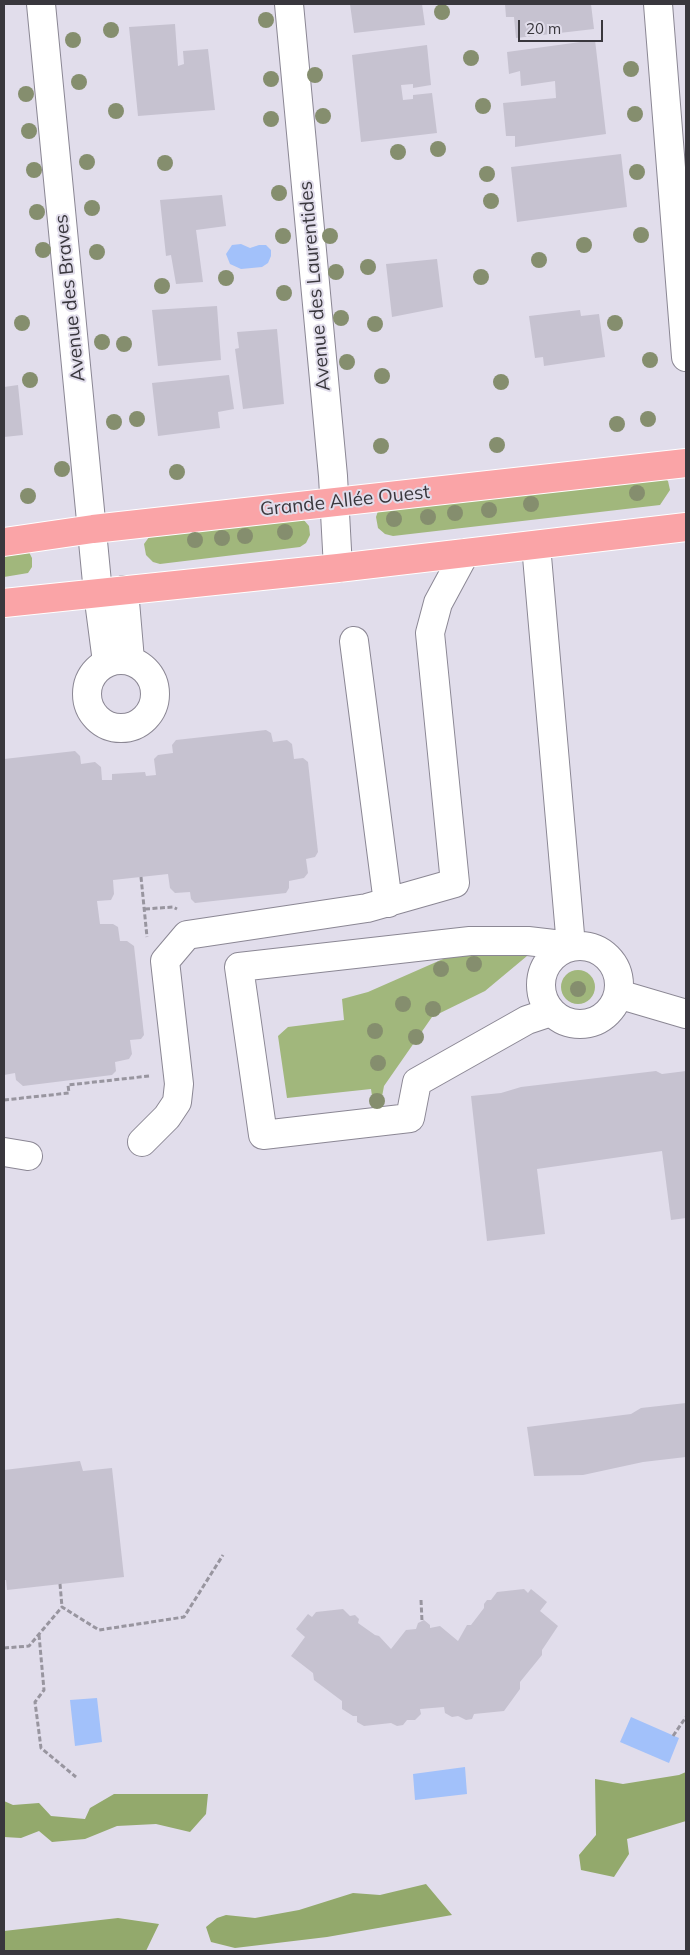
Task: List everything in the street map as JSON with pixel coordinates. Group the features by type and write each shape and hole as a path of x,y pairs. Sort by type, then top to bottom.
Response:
{"main road":[{"name":"Grande Allée Ouest","path":"4,542 93,530 686,463"},
{"path":"4,603 338,568 686,527"}],"street":[{"name":"Avenue des Braves","path":"41,4 93,530 111,592 119,661"},
{"name":"Avenue des Laurentides","path":"289,4 335,502 338,568"},
{"path":"658,4 686,357"},
{"path":"536,545 571,946"},
{"path":"142,1142 167,1116 177,1102 179,1084 165,961 187,935 367,908 455,883 430,633 438,603 465,553"},
{"path":"354,641 388,902"},
{"path":"551,1012 527,1020 417,1082 410,1118 263,1135 239,967 470,941 528,941 584,946 608,957 616,968 619,981 618,994 614,1006 606,1014 590,1022 572,1024 561,1019 551,1012 544,1002 541,991 544,968 560,951 571,946"},
{"path":"618,994 686,1014"}],"path":[{"path":"142,877 148,942"},
{"path":"145,909 173,907 179,910"},
{"path":"4,1100 69,1093"},
{"path":"62,1607 99,1630 184,1617 223,1555"},
{"path":"4,1648 29,1646 62,1607 60,1584"},
{"path":"421,1600 422,1621"},
{"path":"39,1634 44,1690 36,1702 41,1748 76,1777"},
{"path":"673,1736 686,1717"}],"green space":[{"path":"663,476 668,481 670,490 660,505 393,536 385,534 378,528 376,517 378,511"},
{"path":"303,519 309,526 310,535 306,543 300,547 160,564 153,562 146,555 144,544 152,533"},
{"path":"4,549 29,552 32,558 32,567 28,573 4,577"},
{"path":"459,952 527,956 485,991 432,1017 384,1086 381,1102 374,1110 371,1089 287,1098 278,1036 288,1027 344,1020 342,999 368,992"},
{"path":"578,970 590,975 595,987 590,999 578,1004 566,999 561,987 566,975"},
{"path":"686,1772 686,1821 627,1839 629,1854 614,1877 581,1870 579,1855 596,1835 595,1779 623,1784 679,1775"},
{"path":"114,1794 208,1794 206,1814 190,1832 156,1824 117,1826 85,1839 52,1842 39,1831 21,1838 4,1837 4,1801 13,1805 39,1803 51,1816 85,1819 90,1808"},
{"path":"426,1884 452,1915 327,1937 235,1948 211,1942 206,1927 217,1918 226,1915 255,1918 299,1910 353,1893 380,1895"},
{"path":"118,1918 159,1924 146,1951 4,1951 4,1931"}],"water":[{"path":"241,244 250,248 266,245 271,250 268,263 262,267 241,269 230,264 226,254 232,245"},
{"path":"97,1698 102,1742 75,1746 70,1700"},
{"path":"631,1717 679,1738 669,1763 620,1742"},
{"path":"465,1767 467,1794 415,1800 413,1774"}],"building":[{"path":"350,4 422,4 425,25 354,33"},
{"path":"505,4 591,4 594,29 516,38 514,17 506,17"},
{"path":"175,24 178,66 184,64 183,51 208,49 215,110 138,116 129,27"},
{"path":"595,40 606,134 515,147 515,136 506,136 503,103 556,98 555,81 521,86 520,71 509,74 507,52"},
{"path":"427,45 431,85 413,88 413,84 401,85 403,100 413,99 413,95 432,93 437,133 361,142 352,55"},
{"path":"621,154 627,207 517,222 511,167"},
{"path":"222,195 226,226 196,230 203,282 176,284 171,255 166,256 160,200"},
{"path":"437,259 443,307 392,317 386,264"},
{"path":"217,306 221,360 158,366 152,310"},
{"path":"580,310 581,316 599,314 605,357 544,366 543,357 535,358 529,316"},
{"path":"277,329 284,404 243,409 235,349 239,348 237,332"},
{"path":"229,375 234,409 218,412 220,428 158,436 152,383"},
{"path":"18,385 23,435 4,437 4,387"},
{"path":"266,730 271,733 273,742 287,740 292,744 294,759 303,758 308,762 318,852 315,857 306,859 308,873 304,878 289,881 289,888 286,893 195,903 191,899 190,892 175,893 170,888 168,874 113,880 114,894 111,900 97,901 100,924 113,924 118,927 120,941 127,941 134,946 144,1035 141,1039 130,1040 132,1054 129,1059 115,1062 116,1071 112,1075 23,1086 16,1080 15,1073 4,1075 4,759 75,751 80,756 81,764 95,762 101,767 102,780 112,780 112,774 145,772 146,776 156,775 154,759 158,755 173,753 172,745 176,740"},
{"path":"656,1071 662,1074 686,1071 686,1218 671,1220 662,1151 537,1169 545,1234 487,1241 471,1096 501,1093 521,1087"},
{"path":"686,1403 686,1457 643,1462 583,1475 534,1476 527,1427 631,1414 641,1408"},
{"path":"80,1461 83,1471 112,1468 124,1577 7,1590 6,1580 4,1580 4,1470"},
{"path":"524,1589 528,1593 531,1589 547,1602 540,1611 558,1626 542,1650 542,1655 520,1682 520,1689 504,1711 474,1714 472,1719 466,1720 458,1716 452,1717 445,1713 444,1707 420,1709 421,1714 415,1720 407,1720 403,1725 397,1726 391,1723 364,1726 357,1722 357,1716 353,1716 342,1709 342,1701 314,1680 313,1673 291,1656 305,1637 296,1629 308,1614 312,1617 316,1612 343,1609 350,1616 355,1615 359,1619 358,1623 379,1636 391,1649 406,1630 416,1629 418,1623 424,1620 430,1625 430,1628 440,1626 458,1641 467,1625 471,1625 484,1608 487,1600 491,1600 497,1592"}]}
